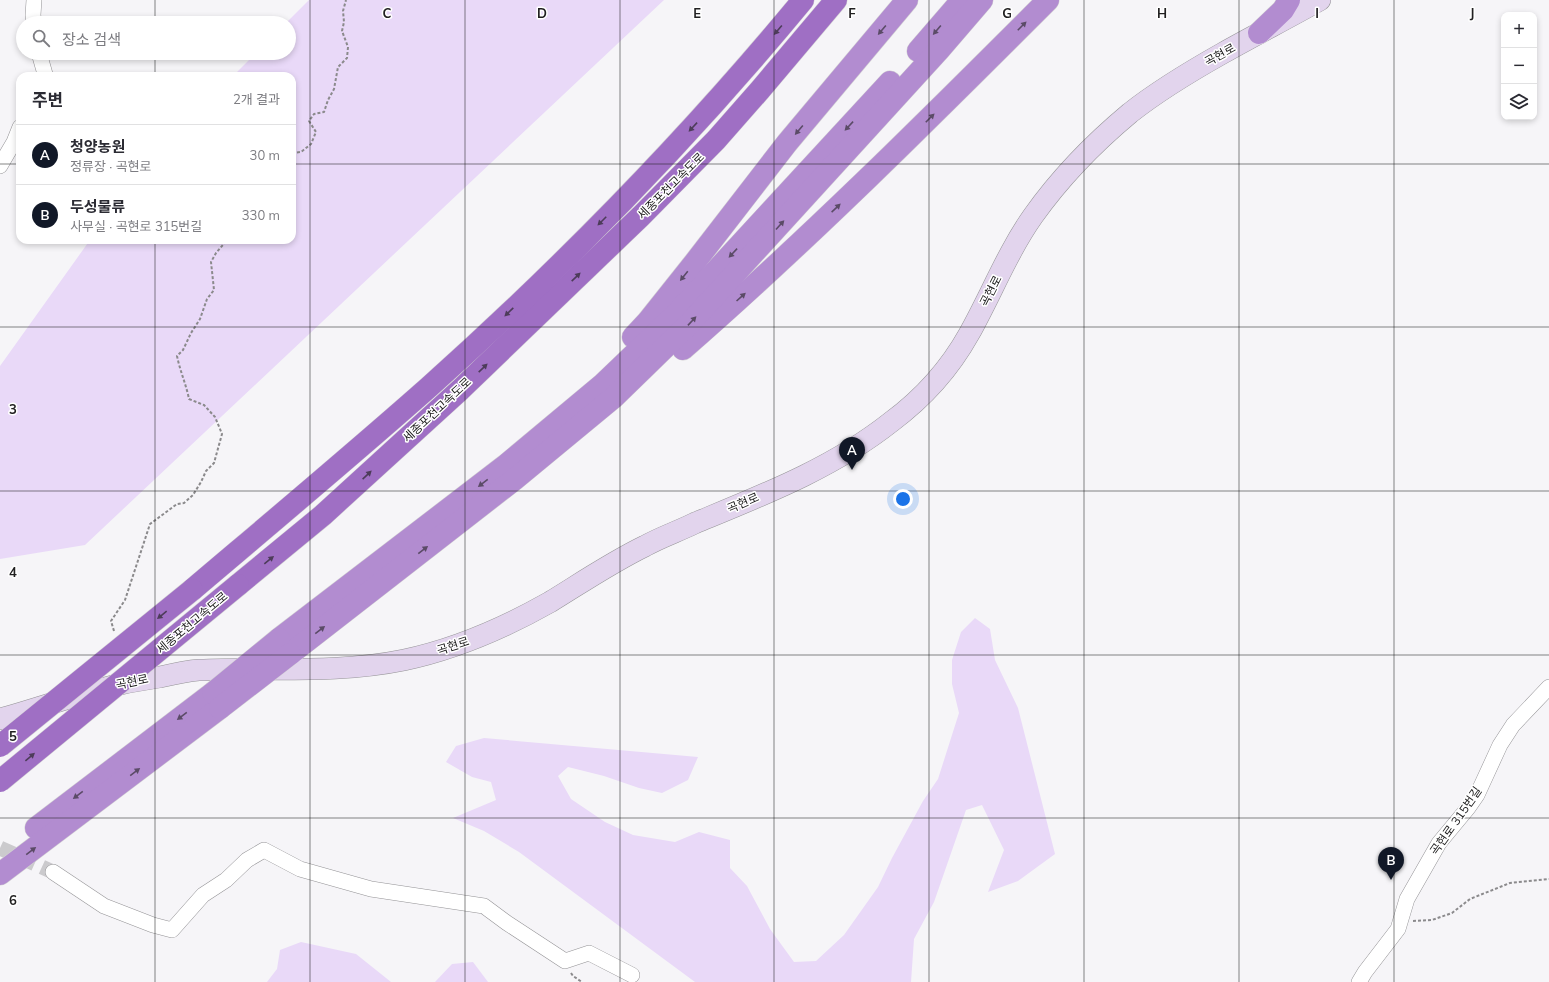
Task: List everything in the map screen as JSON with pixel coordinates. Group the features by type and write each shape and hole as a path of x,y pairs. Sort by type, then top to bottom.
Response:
{"highway":[{"name":"세종포천고속도로","path":"0,746 192,590 425,391 561,262 635,188 702,117 804,0"},
{"name":"세종포천고속도로","path":"0,781 323,515 460,390 641,216 721,134 836,0"},
{"path":"510,472 595,377 648,321 787,144 907,0"},
{"path":"510,472 676,314 925,43 962,0"},
{"path":"0,874 284,646 510,472 613,398 689,324 939,50 982,0"},
{"path":"510,472 620,404 742,297 898,149 1048,0"},
{"path":"1259,33 1283,10 1289,0"},
{"path":"0,855 216,700"}],"main road":[{"name":"곡현로","path":"0,719 121,684 195,670 320,670 361,667 403,660 446,649 478,638 512,622 647,544 778,488 816,469 847,452 888,425 913,405 931,385 948,365 968,336 1008,258 1030,220 1051,192 1094,146 1131,112 1164,89 1195,69 1320,0"}],"street":[{"path":"33,16 34,0"},
{"path":"41,60 44,72"},
{"path":"0,166 16,137"},
{"name":"곡현로 315번길","path":"1360,982 1365,972 1390,942 1398,929 1407,899 1439,843 1477,795 1500,745 1513,725 1549,687"},
{"path":"53,872 104,906 152,925 172,930 203,895 226,880 247,860 264,850 300,869 371,889 484,906 507,923 566,961 589,953 632,976"}],"path":[{"path":"296,153 301,152 311,144 316,132 309,121 314,114 324,112 334,88 338,66 347,58 348,47 342,31 346,0"},
{"path":"116,636 111,621 125,600 150,524 177,504 184,503 193,495 206,471 214,463 219,446 222,434 215,417 204,405 189,399 187,386 180,369 177,356 183,350 200,319 207,299 214,290 211,262 224,244"},
{"path":"1401,922 1432,920 1452,913 1470,899 1510,883 1549,879"}],"shaded area":[{"path":"309,0 664,0 85,545 0,559 0,366 87,244 296,244 296,72 237,72 249,60 296,60 296,16 293,16"},
{"path":"975,618 990,629 995,660 1018,708 1055,854 1018,881 988,892 1004,850 982,805 966,810 934,902 914,939 911,982 695,982 519,852 484,831 453,818 496,800 491,782 472,777 446,762 456,746 484,738 698,757 688,780 662,793 639,788 604,776 568,767 558,776 571,799 605,822 633,835 675,842 699,832 730,840 730,868 747,886 770,929 794,962 816,961 844,935 878,887 923,801 938,779 959,713 952,684 952,660 961,632"},
{"path":"301,942 356,954 391,982 267,982 277,969 280,950"},
{"path":"473,962 488,982 435,982 452,964"}],"tunnel":[{"path":"0,848 53,872"}],"place":[{"name":"청양농원","path":"852,470"},
{"name":"두성물류","path":"1391,880"}]}
